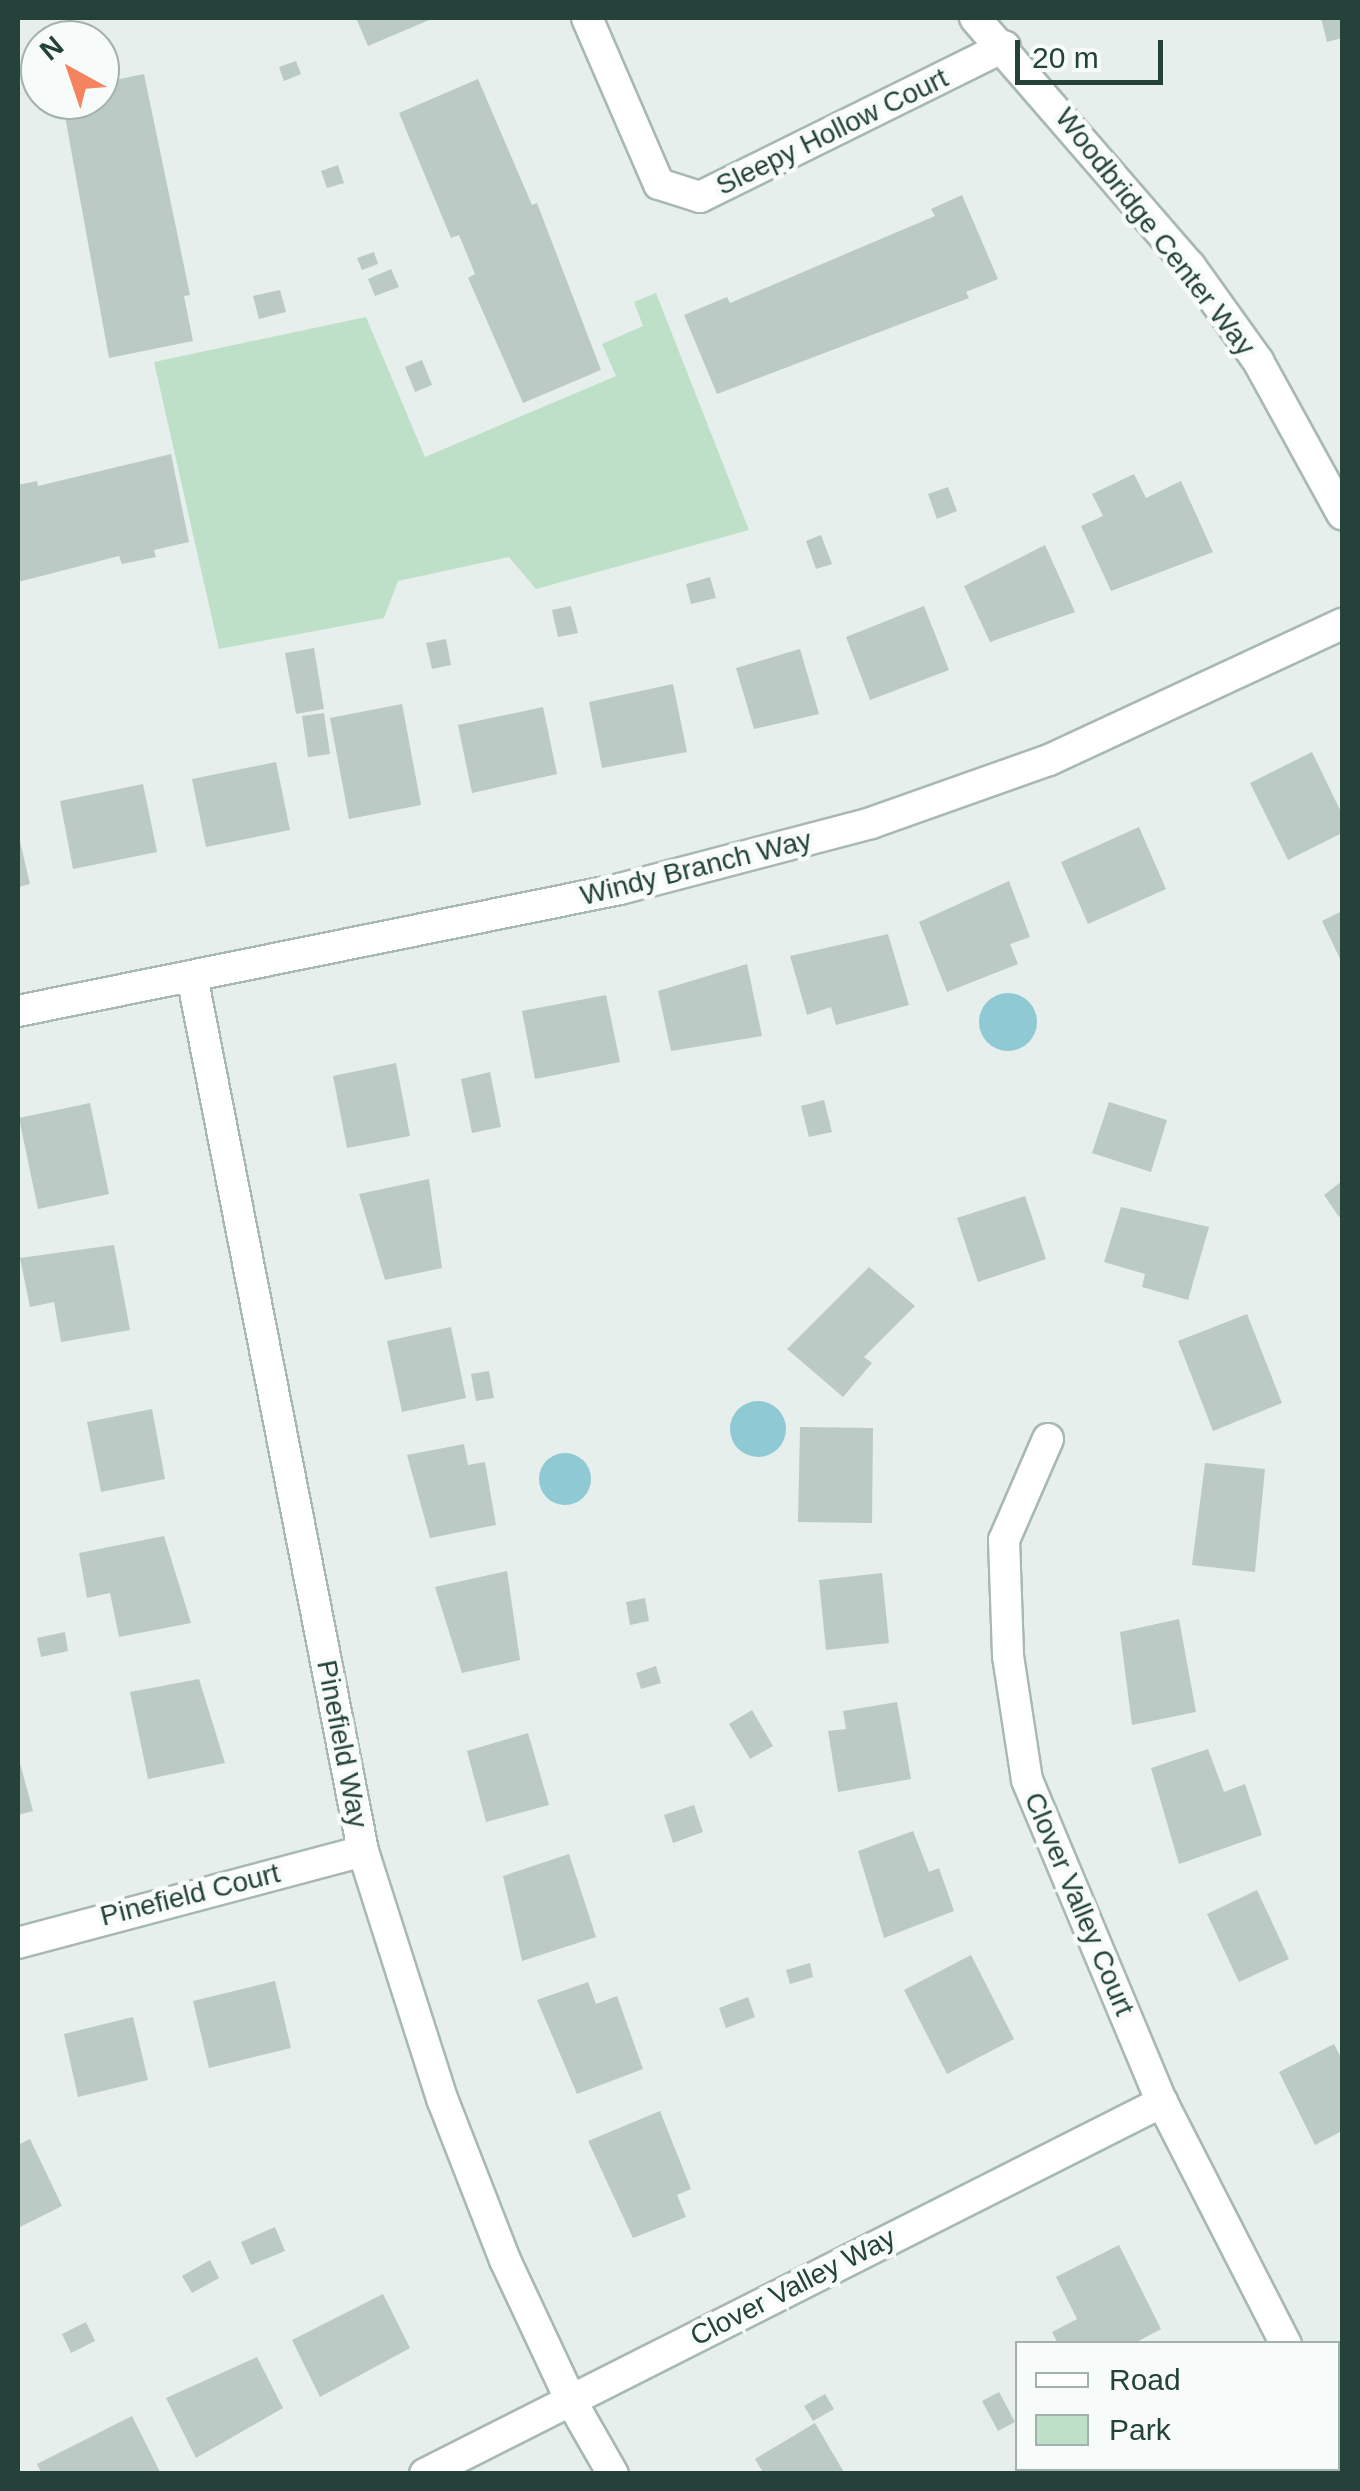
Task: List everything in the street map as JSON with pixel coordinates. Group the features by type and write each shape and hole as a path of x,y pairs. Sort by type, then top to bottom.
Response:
{"street":[{"name":"Sleepy Hollow Court","path":"587,18 659,184 700,197 1005,46"},
{"name":"Woodbridge Center Way","path":"975,18 1005,46 1201,282 1258,362 1342,514"},
{"name":"Windy Branch Way","path":"18,1011 620,889 871,824 1049,760 1342,624"},
{"name":"Pinefield Way","path":"192,976 363,1851 443,2101 505,2260 570,2399 614,2474"},
{"name":"Clover Valley Court","path":"1048,1439 1004,1540 1008,1656 1027,1780 1162,2102 1284,2341"},
{"name":"Pinefield Court","path":"18,1943 363,1851"},
{"name":"Clover Valley Way","path":"425,2474 1162,2102"}],"green space":[{"path":"656,293 749,530 536,589 509,557 398,581 384,618 219,649 154,362 366,317 425,457 616,376 602,344 643,326 634,302"}],"water":[{"path":"1008,993 1028,1002 1037,1022 1028,1042 1008,1051 988,1042 979,1022 988,1002"},
{"path":"758,1401 778,1409 786,1429 778,1449 758,1457 738,1449 730,1429 738,1409"},
{"path":"565,1453 583,1461 591,1479 583,1497 565,1505 547,1497 539,1479 547,1461"}],"building":[{"path":"356,18 434,18 368,46"},
{"path":"1321,18 1342,18 1342,38 1327,42"},
{"path":"296,61 301,74 284,81 279,67"},
{"path":"144,74 190,295 184,296 193,341 109,358 66,120 120,120 120,79"},
{"path":"478,79 532,205 537,203 601,370 523,403 468,278 475,274 459,235 451,238 399,113"},
{"path":"338,165 344,183 327,188 321,171"},
{"path":"962,195 998,279 966,292 969,298 717,394 684,315 727,297 730,303 935,216 931,209"},
{"path":"374,252 378,264 362,270 357,258"},
{"path":"391,269 399,287 375,296 368,279"},
{"path":"280,290 286,312 259,319 253,296"},
{"path":"422,360 432,385 415,392 405,367"},
{"path":"171,454 189,542 154,550 156,557 122,564 119,556 18,582 18,485 37,481 38,486"},
{"path":"1134,474 1146,498 1181,481 1213,552 1111,591 1081,526 1103,516 1092,494"},
{"path":"948,487 957,511 937,519 928,494"},
{"path":"821,535 832,564 816,569 806,541"},
{"path":"1045,545 1075,612 990,642 964,586"},
{"path":"710,577 716,598 691,604 686,584"},
{"path":"571,606 578,633 558,637 552,610"},
{"path":"924,606 949,670 870,700 846,637"},
{"path":"446,639 451,665 432,669 426,643"},
{"path":"314,648 324,709 296,714 285,653"},
{"path":"800,649 819,714 754,729 736,668"},
{"path":"673,684 687,752 602,768 589,702"},
{"path":"402,704 421,805 349,819 330,718"},
{"path":"543,707 557,774 472,793 458,725"},
{"path":"324,713 330,754 308,757 302,716"},
{"path":"1312,752 1342,814 1342,833 1288,860 1250,783"},
{"path":"276,762 290,830 206,847 192,779"},
{"path":"143,784 157,852 73,869 60,801"},
{"path":"1139,827 1166,889 1088,924 1061,862"},
{"path":"18,833 30,884 18,887"},
{"path":"1009,881 1030,937 1010,944 1018,964 947,992 919,922"},
{"path":"1342,911 1342,963 1322,921"},
{"path":"888,934 909,1005 836,1025 831,1007 807,1015 790,956"},
{"path":"747,964 762,1036 671,1051 658,991"},
{"path":"606,995 620,1062 535,1079 522,1011"},
{"path":"396,1063 410,1136 347,1148 333,1076"},
{"path":"490,1072 501,1127 472,1133 461,1079"},
{"path":"824,1100 832,1132 809,1137 801,1106"},
{"path":"1109,1102 1167,1120 1151,1172 1092,1153"},
{"path":"90,1103 109,1194 38,1209 19,1118"},
{"path":"429,1179 442,1268 385,1280 359,1194"},
{"path":"1342,1181 1342,1214 1339,1217 1324,1195"},
{"path":"1025,1196 1046,1259 978,1282 957,1218"},
{"path":"1121,1207 1209,1227 1188,1300 1142,1287 1145,1274 1104,1262"},
{"path":"114,1245 130,1330 61,1342 54,1302 30,1307 20,1258"},
{"path":"869,1267 915,1306 864,1357 872,1363 843,1397 787,1349"},
{"path":"1247,1314 1282,1403 1213,1431 1178,1341"},
{"path":"451,1327 466,1398 402,1412 387,1341"},
{"path":"489,1371 494,1398 476,1401 471,1374"},
{"path":"152,1409 165,1479 101,1492 87,1422"},
{"path":"800,1427 873,1428 872,1523 798,1522"},
{"path":"464,1444 468,1465 485,1462 496,1525 430,1538 407,1455"},
{"path":"1205,1463 1265,1469 1255,1572 1192,1565"},
{"path":"164,1536 191,1623 119,1637 110,1593 87,1598 79,1553"},
{"path":"507,1571 520,1660 462,1673 435,1587"},
{"path":"882,1573 889,1643 826,1650 819,1580"},
{"path":"645,1598 649,1621 630,1625 626,1602"},
{"path":"1179,1619 1196,1712 1132,1725 1120,1632"},
{"path":"65,1632 68,1651 41,1657 37,1638"},
{"path":"656,1666 661,1683 641,1689 636,1673"},
{"path":"199,1679 225,1763 148,1779 130,1692"},
{"path":"897,1702 911,1779 838,1792 828,1731 846,1729 843,1711"},
{"path":"752,1710 773,1746 750,1759 729,1724"},
{"path":"528,1733 549,1805 486,1822 467,1751"},
{"path":"1208,1749 1224,1792 1245,1784 1262,1835 1179,1864 1151,1768"},
{"path":"18,1756 33,1811 18,1815"},
{"path":"694,1805 703,1832 673,1843 664,1815"},
{"path":"913,1831 929,1872 939,1868 954,1911 884,1938 858,1851"},
{"path":"569,1854 596,1937 522,1961 503,1876"},
{"path":"1257,1890 1289,1959 1239,1982 1207,1914"},
{"path":"971,1955 1014,2039 947,2074 904,1990"},
{"path":"810,1963 813,1977 790,1984 786,1970"},
{"path":"275,1981 291,2048 209,2068 193,2001"},
{"path":"588,1982 596,2004 617,1996 643,2069 577,2094 537,2000"},
{"path":"748,1997 755,2017 726,2028 719,2008"},
{"path":"133,2017 148,2080 78,2097 64,2034"},
{"path":"1334,2044 1342,2060 1342,2131 1315,2145 1279,2072"},
{"path":"660,2111 691,2189 677,2195 686,2217 633,2238 588,2141"},
{"path":"30,2139 62,2206 18,2228 18,2145"},
{"path":"275,2227 285,2251 251,2265 241,2242"},
{"path":"1119,2245 1161,2329 1139,2341 1056,2341 1052,2332 1077,2319 1056,2277"},
{"path":"210,2260 219,2278 192,2293 182,2276"},
{"path":"383,2294 410,2348 320,2397 292,2340"},
{"path":"86,2322 95,2341 71,2353 62,2334"},
{"path":"257,2357 283,2408 196,2458 166,2398"},
{"path":"999,2392 1015,2422 998,2431 982,2401"},
{"path":"825,2394 834,2409 813,2421 804,2406"},
{"path":"132,2416 161,2474 42,2474 37,2464"},
{"path":"815,2423 845,2474 764,2474 755,2459"},
{"path":"1186,2471 1230,2471 1226,2474"}]}
